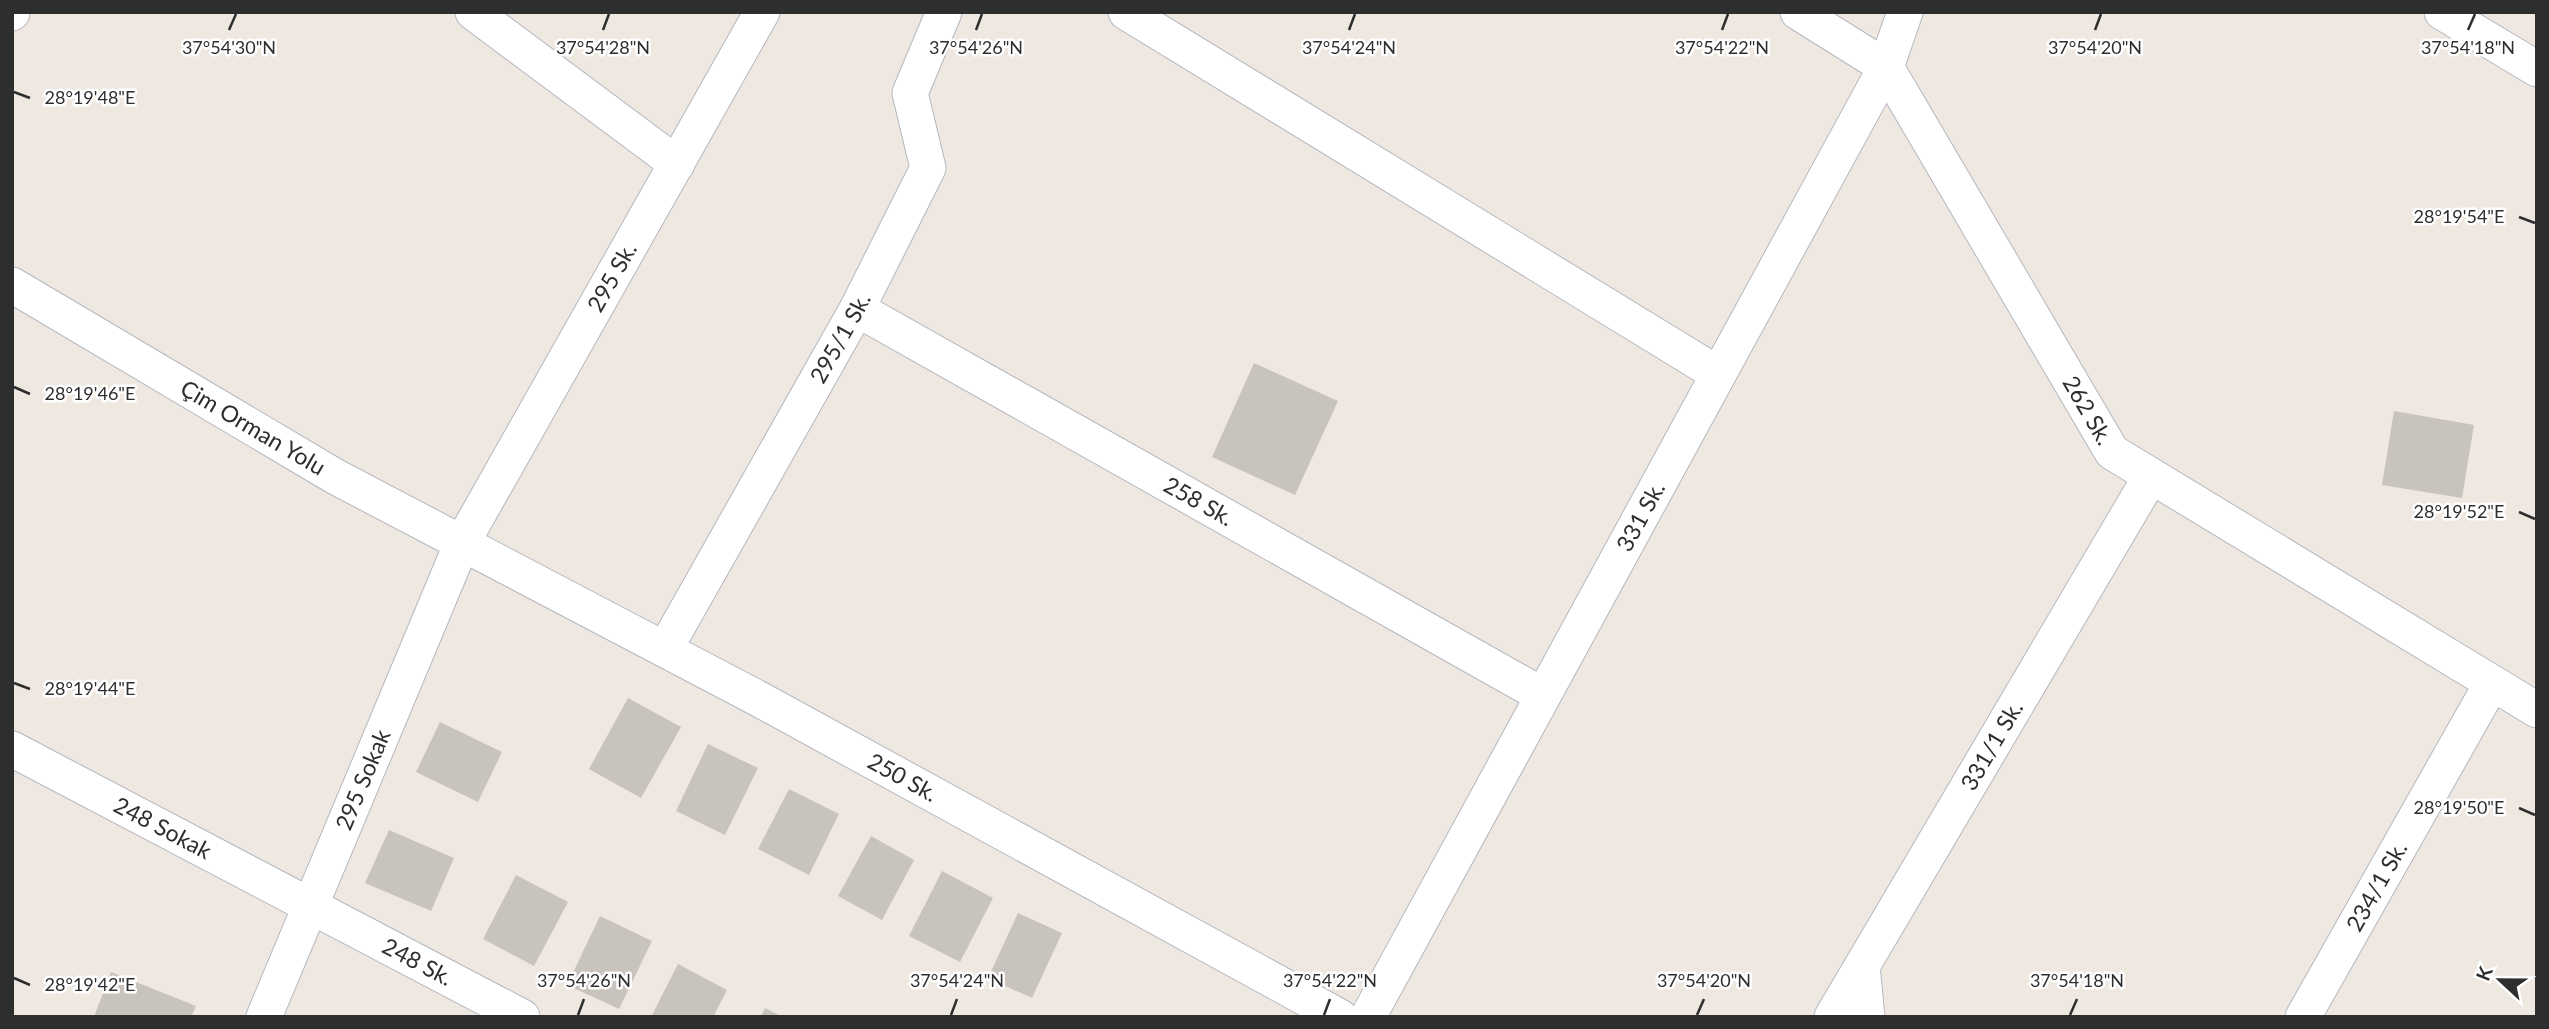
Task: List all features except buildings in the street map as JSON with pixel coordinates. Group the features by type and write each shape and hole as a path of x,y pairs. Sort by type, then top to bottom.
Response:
{"street":[{"path":"473,12 677,164"},
{"name":"295 Sk.","path":"462,543 762,12"},
{"name":"295/1 Sk.","path":"664,649 857,309 928,168 910,93 944,12"},
{"path":"1126,12 1718,374"},
{"name":"262 Sk.","path":"1798,12 1886,67 2112,452 2537,710"},
{"name":"331 Sk.","path":"1368,1017 1886,67 1905,12"},
{"path":"2442,12 2537,69"},
{"name":"Çim Orman Yolu","path":"12,285 336,477 462,543"},
{"name":"258 Sk.","path":"857,309 1542,695"},
{"name":"331/1 Sk.","path":"1832,1017 2151,476"},
{"name":"250 Sk.","path":"462,543 664,649 1340,1017"},
{"name":"295 Sokak","path":"264,1017 314,904 462,543"},
{"name":"234/1 Sk.","path":"2303,1017 2492,683"},
{"name":"248 Sokak","path":"12,749 314,904"},
{"name":"248 Sk.","path":"314,904 522,1017"},
{"path":"1862,965 1867,1017"}]}
